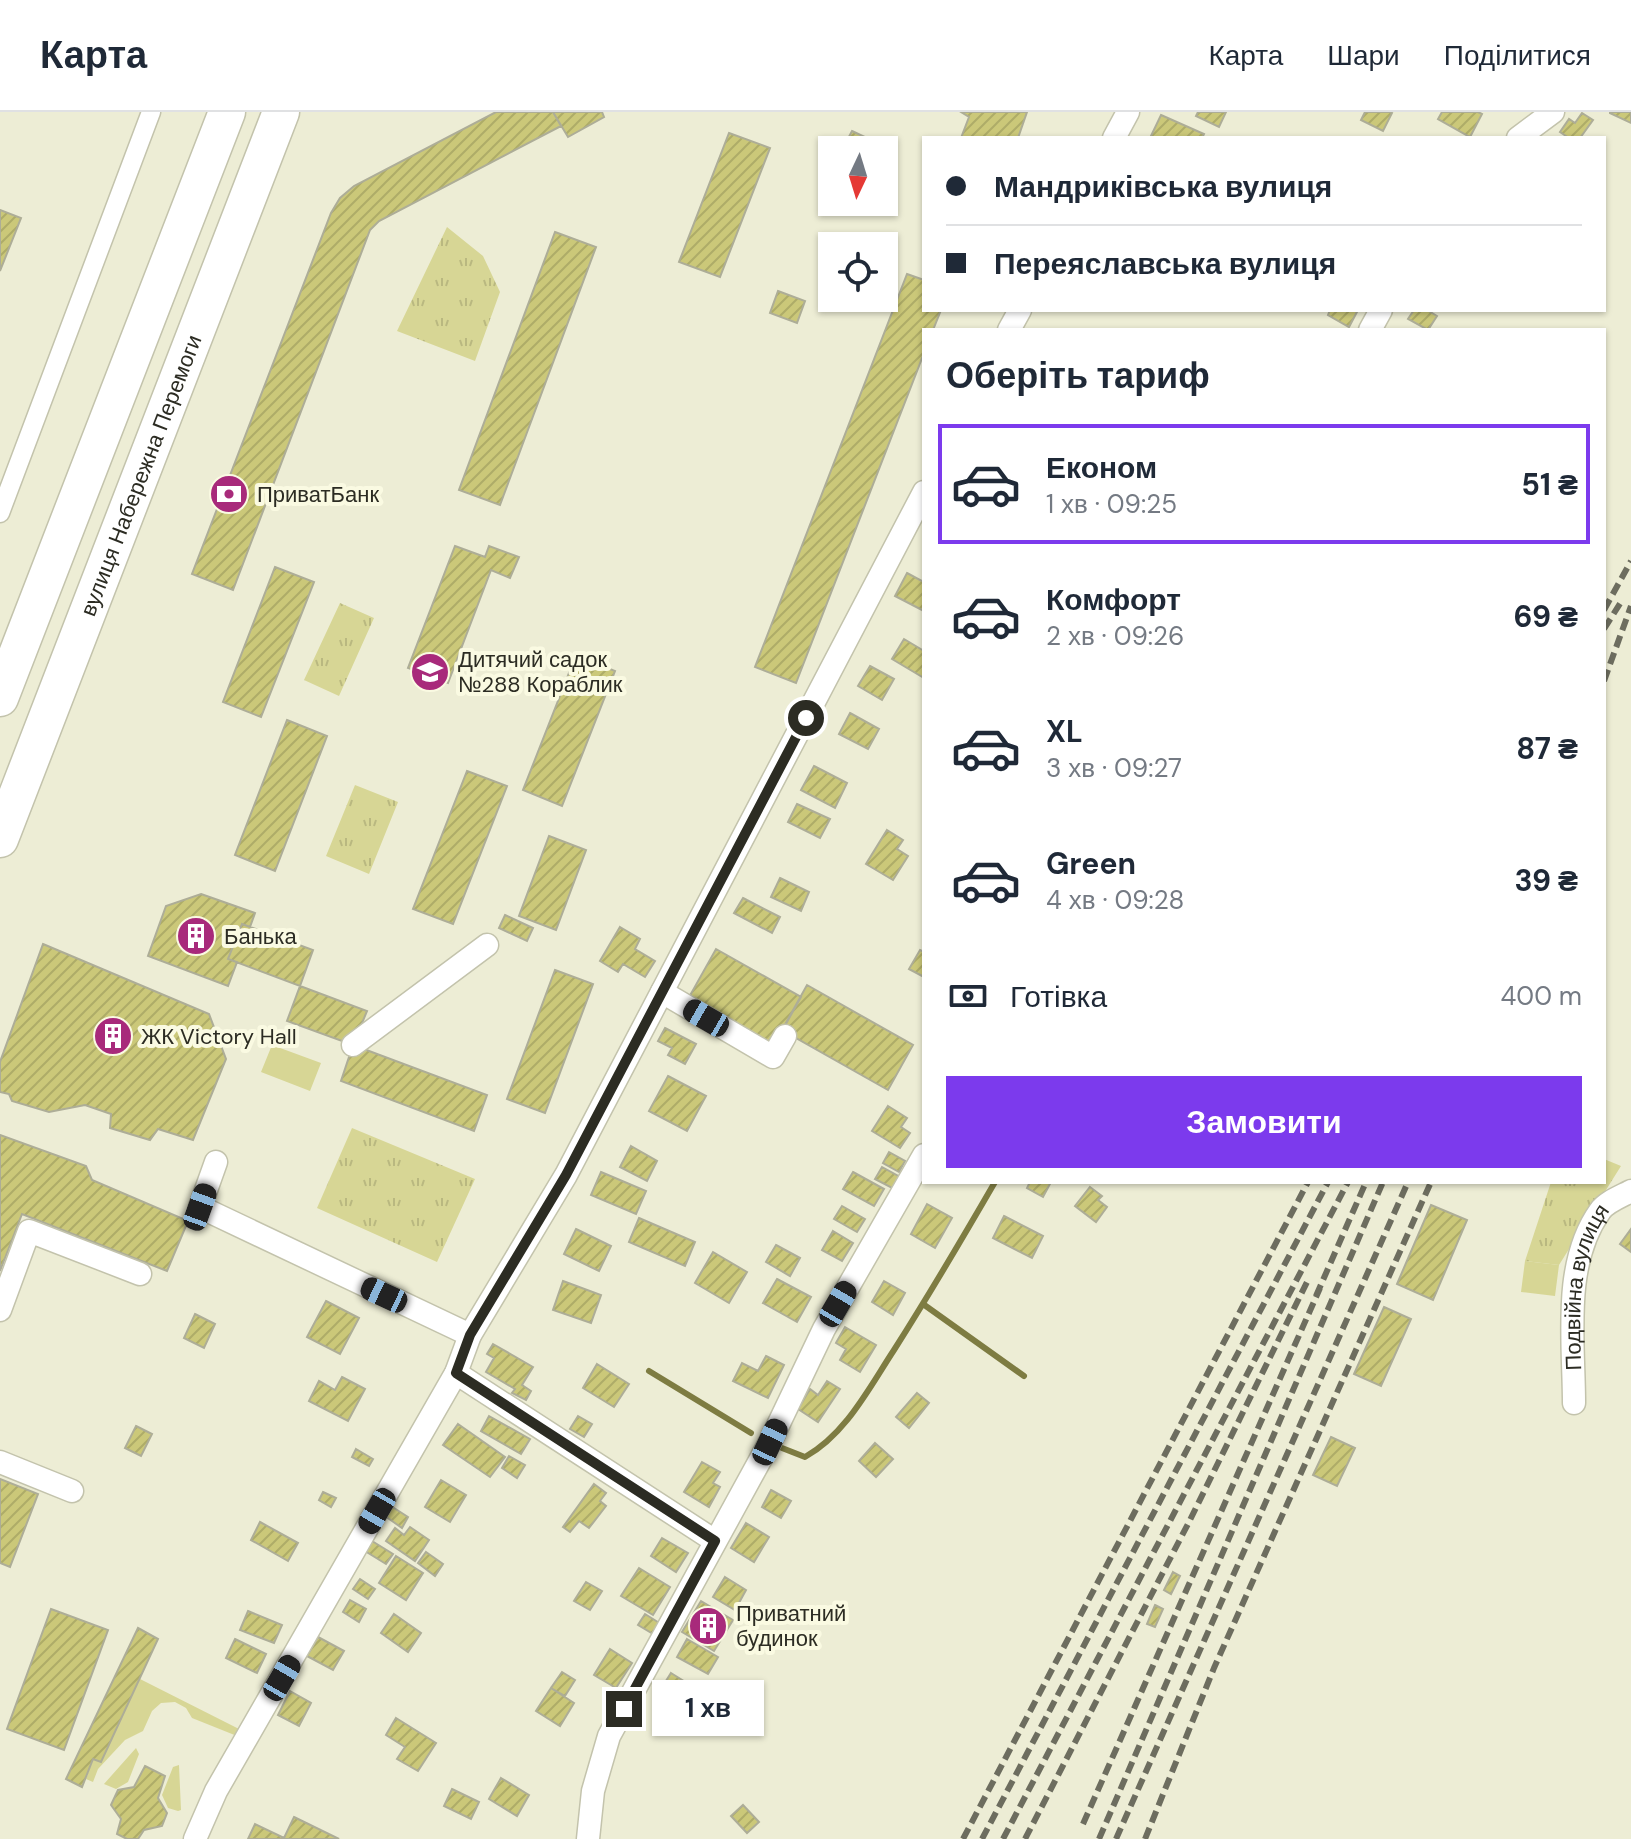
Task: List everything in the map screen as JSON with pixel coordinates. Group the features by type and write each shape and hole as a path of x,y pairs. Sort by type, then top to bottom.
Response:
{"main road":[{"path":"0,698 227,112"},
{"name":"вулиця Набережна Перемоги","path":"0,839 8,794 281,112"}],"street":[{"path":"0,513 151,112"},
{"path":"1115,136 1128,112"},
{"path":"1521,136 1553,112"},
{"path":"195,1839 216,1791 456,1373 470,1335 566,1175 922,496"},
{"path":"353,1045 487,945"},
{"path":"662,992 773,1057 785,1036"},
{"path":"588,1839 593,1791 609,1736 770,1442 824,1329 922,1158"},
{"path":"216,1162 200,1207 470,1335"},
{"name":"Подвійна вулиця","path":"1574,1403 1574,1286 1582,1248 1601,1209 1631,1191"},
{"path":"0,1310 29,1231 140,1274"},
{"path":"456,1373 715,1541"},
{"path":"0,1462 72,1491"}],"green space":[{"path":"447,227 483,256 500,292 475,361 397,331"},
{"path":"340,603 374,618 339,696 304,680"},
{"path":"355,785 398,802 369,874 326,856"},
{"path":"272,1045 321,1063 310,1091 261,1072"},
{"path":"352,1128 475,1179 437,1262 317,1208"},
{"path":"1606,1160 1621,1166 1559,1265 1525,1261 1550,1184 1606,1184"},
{"path":"1525,1261 1559,1265 1555,1296 1521,1292"},
{"path":"140,1679 241,1730 237,1736 192,1718 186,1708 175,1702 161,1703 152,1711 143,1731 125,1740 98,1769 93,1782 86,1779 93,1759 101,1761"},
{"path":"136,1748 139,1754 128,1782 116,1789 104,1784"},
{"path":"179,1765 181,1810 178,1811 168,1808 162,1795 173,1767"}],"building":[{"path":"496,112 553,112 561,126 379,221 370,230 233,590 192,574 331,213 340,198 354,186"},
{"path":"553,112 602,112 604,117 568,137"},
{"path":"961,112 1027,112 1019,136 962,136 969,117"},
{"path":"1198,112 1226,112 1219,127 1196,116"},
{"path":"1365,112 1392,113 1383,131 1361,120"},
{"path":"1442,112 1482,114 1471,136 1438,119"},
{"path":"1610,112 1631,112 1631,123 1610,113"},
{"path":"1582,113 1593,120 1581,136 1566,136 1560,132 1569,119 1575,123"},
{"path":"1161,115 1204,134 1203,136 1151,136"},
{"path":"729,133 770,148 720,277 679,262"},
{"path":"0,210 21,218 0,271"},
{"path":"555,232 596,247 500,505 459,490"},
{"path":"907,274 922,279 922,312 940,312 934,328 922,328 922,358 796,683 755,667 892,312 898,312 898,297"},
{"path":"778,291 805,301 797,323 770,313"},
{"path":"1329,312 1357,312 1349,327 1328,315"},
{"path":"1413,312 1430,312 1437,316 1429,328 1408,319"},
{"path":"455,546 485,557 489,546 519,557 510,578 491,570 448,683 408,668"},
{"path":"275,567 314,582 261,717 223,702"},
{"path":"907,573 922,581 922,610 895,596"},
{"path":"904,639 922,650 922,677 892,659"},
{"path":"576,655 615,671 562,806 523,790"},
{"path":"870,666 894,679 882,700 858,686"},
{"path":"850,713 879,729 868,749 839,734"},
{"path":"287,720 327,736 275,871 235,855"},
{"path":"814,766 847,783 835,808 801,790"},
{"path":"467,771 507,786 453,924 413,909"},
{"path":"797,804 830,819 820,838 788,822"},
{"path":"887,830 903,840 897,849 908,856 893,880 866,864"},
{"path":"549,836 586,850 556,930 519,916"},
{"path":"780,878 809,892 801,911 771,897"},
{"name":"Банька","path":"201,894 255,913 250,927 242,924 228,959 237,962 228,986 148,956 166,906"},
{"path":"743,898 780,917 772,933 734,913"},
{"path":"505,915 533,928 527,941 499,928"},
{"path":"242,924 313,950 300,986 228,959"},
{"path":"620,927 640,939 635,949 655,961 645,977 623,964 618,972 600,961"},
{"name":"ЖК Victory Hall","path":"43,944 209,1014 226,1059 193,1140 158,1129 150,1140 110,1128 111,1114 85,1105 49,1112 12,1101 9,1094 0,1092 0,1062"},
{"path":"716,949 801,997 773,1047 688,999"},
{"path":"920,950 922,951 922,976 909,969"},
{"path":"555,970 593,984 545,1113 507,1099"},
{"path":"807,985 913,1045 888,1090 782,1030"},
{"path":"300,986 367,1011 353,1045 287,1021"},
{"path":"665,1028 696,1044 685,1064 668,1055 672,1048 658,1041"},
{"path":"353,1045 487,1095 474,1131 341,1081"},
{"path":"668,1076 706,1096 687,1131 649,1111"},
{"path":"888,1106 907,1118 901,1127 910,1133 900,1148 872,1131"},
{"path":"0,1135 86,1166 92,1180 188,1221 167,1271 22,1214 0,1271"},
{"path":"631,1146 657,1161 647,1181 620,1167"},
{"path":"889,1152 905,1161 899,1172 883,1163"},
{"path":"882,1167 900,1177 894,1189 875,1179"},
{"path":"601,1172 646,1191 636,1214 591,1195"},
{"path":"853,1172 884,1189 874,1206 843,1189"},
{"path":"1029,1184 1050,1184 1043,1197 1027,1188"},
{"path":"1090,1187 1102,1196 1098,1200 1107,1207 1096,1222 1075,1206"},
{"path":"927,1204 952,1218 935,1248 911,1234"},
{"path":"1431,1205 1467,1220 1433,1300 1397,1284"},
{"path":"842,1206 865,1219 857,1232 834,1219"},
{"path":"1004,1216 1043,1236 1032,1258 993,1238"},
{"path":"639,1218 695,1242 685,1266 629,1242"},
{"path":"576,1229 611,1246 599,1271 564,1254"},
{"path":"1631,1229 1631,1252 1620,1244"},
{"path":"833,1231 853,1243 842,1261 822,1250"},
{"path":"776,1245 800,1258 790,1276 766,1262"},
{"path":"713,1252 747,1272 729,1303 695,1283"},
{"path":"777,1279 811,1297 797,1322 763,1303"},
{"path":"563,1281 601,1295 591,1323 553,1310"},
{"path":"884,1281 905,1293 893,1315 872,1302"},
{"path":"326,1301 359,1318 340,1354 307,1337"},
{"path":"1384,1307 1411,1319 1381,1386 1354,1374"},
{"path":"195,1314 215,1324 204,1348 184,1338"},
{"path":"845,1327 876,1345 860,1372 840,1360 846,1349 836,1343"},
{"path":"493,1344 533,1367 522,1385 531,1391 526,1400 512,1393 515,1389 486,1372 494,1358 487,1354"},
{"path":"766,1356 784,1365 768,1398 733,1381 742,1363 758,1371"},
{"path":"597,1364 629,1384 614,1407 583,1388"},
{"path":"342,1377 365,1389 348,1421 309,1401 319,1381 335,1390"},
{"path":"827,1381 840,1389 818,1422 798,1409 810,1389 818,1395"},
{"path":"917,1393 929,1403 909,1428 896,1417"},
{"path":"489,1416 530,1439 521,1454 481,1431"},
{"path":"578,1416 592,1424 584,1437 570,1429"},
{"path":"458,1424 505,1457 490,1477 443,1445"},
{"path":"136,1426 152,1434 141,1456 125,1448"},
{"path":"1331,1437 1355,1448 1337,1486 1313,1475"},
{"path":"875,1443 893,1459 876,1477 859,1461"},
{"path":"356,1449 373,1459 369,1466 352,1457"},
{"path":"509,1456 525,1465 517,1478 502,1468"},
{"path":"702,1462 720,1472 713,1483 720,1487 709,1507 684,1492"},
{"path":"0,1479 38,1494 10,1567 0,1563"},
{"path":"441,1480 466,1495 450,1522 425,1507"},
{"path":"594,1484 606,1493 600,1501 606,1506 589,1528 579,1521 570,1532 563,1527"},
{"path":"771,1490 791,1501 781,1518 762,1507"},
{"path":"323,1492 336,1498 331,1507 319,1500"},
{"path":"391,1506 408,1517 402,1528 385,1516"},
{"path":"260,1522 298,1543 288,1561 251,1540"},
{"path":"746,1523 769,1537 754,1562 731,1548"},
{"path":"410,1527 429,1540 415,1561 386,1541 395,1528 404,1535"},
{"path":"662,1538 688,1553 676,1572 651,1556"},
{"path":"372,1541 393,1554 386,1564 365,1551"},
{"path":"426,1552 443,1564 435,1576 418,1563"},
{"path":"396,1556 423,1573 406,1600 379,1583"},
{"path":"639,1568 670,1587 653,1615 621,1596"},
{"path":"1173,1572 1180,1576 1171,1594 1164,1590"},
{"path":"725,1577 746,1590 735,1610 713,1597"},
{"path":"360,1579 375,1589 368,1599 353,1589"},
{"path":"586,1582 602,1591 590,1610 574,1601"},
{"path":"350,1600 366,1609 359,1622 343,1612"},
{"name":"Приватний будинок","path":"701,1601 733,1620 714,1651 682,1632"},
{"path":"1155,1605 1163,1609 1155,1627 1147,1624"},
{"path":"51,1609 108,1630 64,1750 7,1729"},
{"path":"248,1611 282,1625 274,1643 240,1630"},
{"path":"394,1614 421,1633 408,1652 381,1633"},
{"path":"645,1614 661,1624 655,1635 638,1625"},
{"path":"138,1628 158,1639 101,1762 93,1759 82,1787 66,1779"},
{"path":"318,1637 344,1651 333,1670 307,1656"},
{"path":"235,1639 266,1654 257,1673 226,1658"},
{"path":"687,1639 718,1657 708,1674 677,1657"},
{"path":"610,1649 632,1663 616,1688 594,1675"},
{"path":"562,1672 575,1680 565,1696 551,1688"},
{"path":"671,1673 703,1693 693,1708 661,1689"},
{"path":"551,1688 574,1703 560,1726 536,1711"},
{"path":"290,1691 311,1703 299,1726 278,1715"},
{"path":"396,1718 436,1743 418,1771 397,1759 405,1747 386,1735"},
{"path":"145,1766 165,1776 158,1798 167,1813 162,1826 144,1830 138,1839 127,1839 117,1834 121,1819 111,1805 118,1790 134,1787"},
{"path":"501,1778 529,1795 517,1816 489,1799"},
{"path":"452,1789 479,1802 471,1819 444,1806"},
{"path":"743,1805 759,1822 747,1833 731,1816"},
{"path":"294,1817 339,1839 248,1839 255,1824 284,1838"}],"waterway":[{"path":"782,1448 805,1457 845,1423 907,1329 994,1184"},
{"path":"923,1304 1024,1376"},
{"path":"649,1371 751,1433"}],"railway":[{"path":"1606,606 1631,561"},
{"path":"1606,626 1621,602"},
{"path":"1606,675 1631,606"},
{"path":"963,1839 1307,1184"},
{"path":"982,1839 1327,1184"},
{"path":"1003,1839 1347,1184"},
{"path":"1316,1296 1365,1184"},
{"path":"1099,1839 1382,1184"},
{"path":"1116,1839 1407,1184"},
{"path":"1145,1839 1214,1668 1430,1184"},
{"path":"1025,1839 1189,1522 1307,1282"},
{"path":"1083,1824 1320,1288"}],"place":[{"name":"ПриватБанк","path":"229,494"},
{"name":"Дитячий садок №288 Кораблик","path":"430,672"},
{"name":"Банька","path":"196,936"},
{"name":"ЖК Victory Hall","path":"113,1036"},
{"name":"Приватний будинок","path":"708,1626"}],"route":[{"path":"624,1709 715,1541 456,1373 470,1335 566,1175 806,718"}]}
